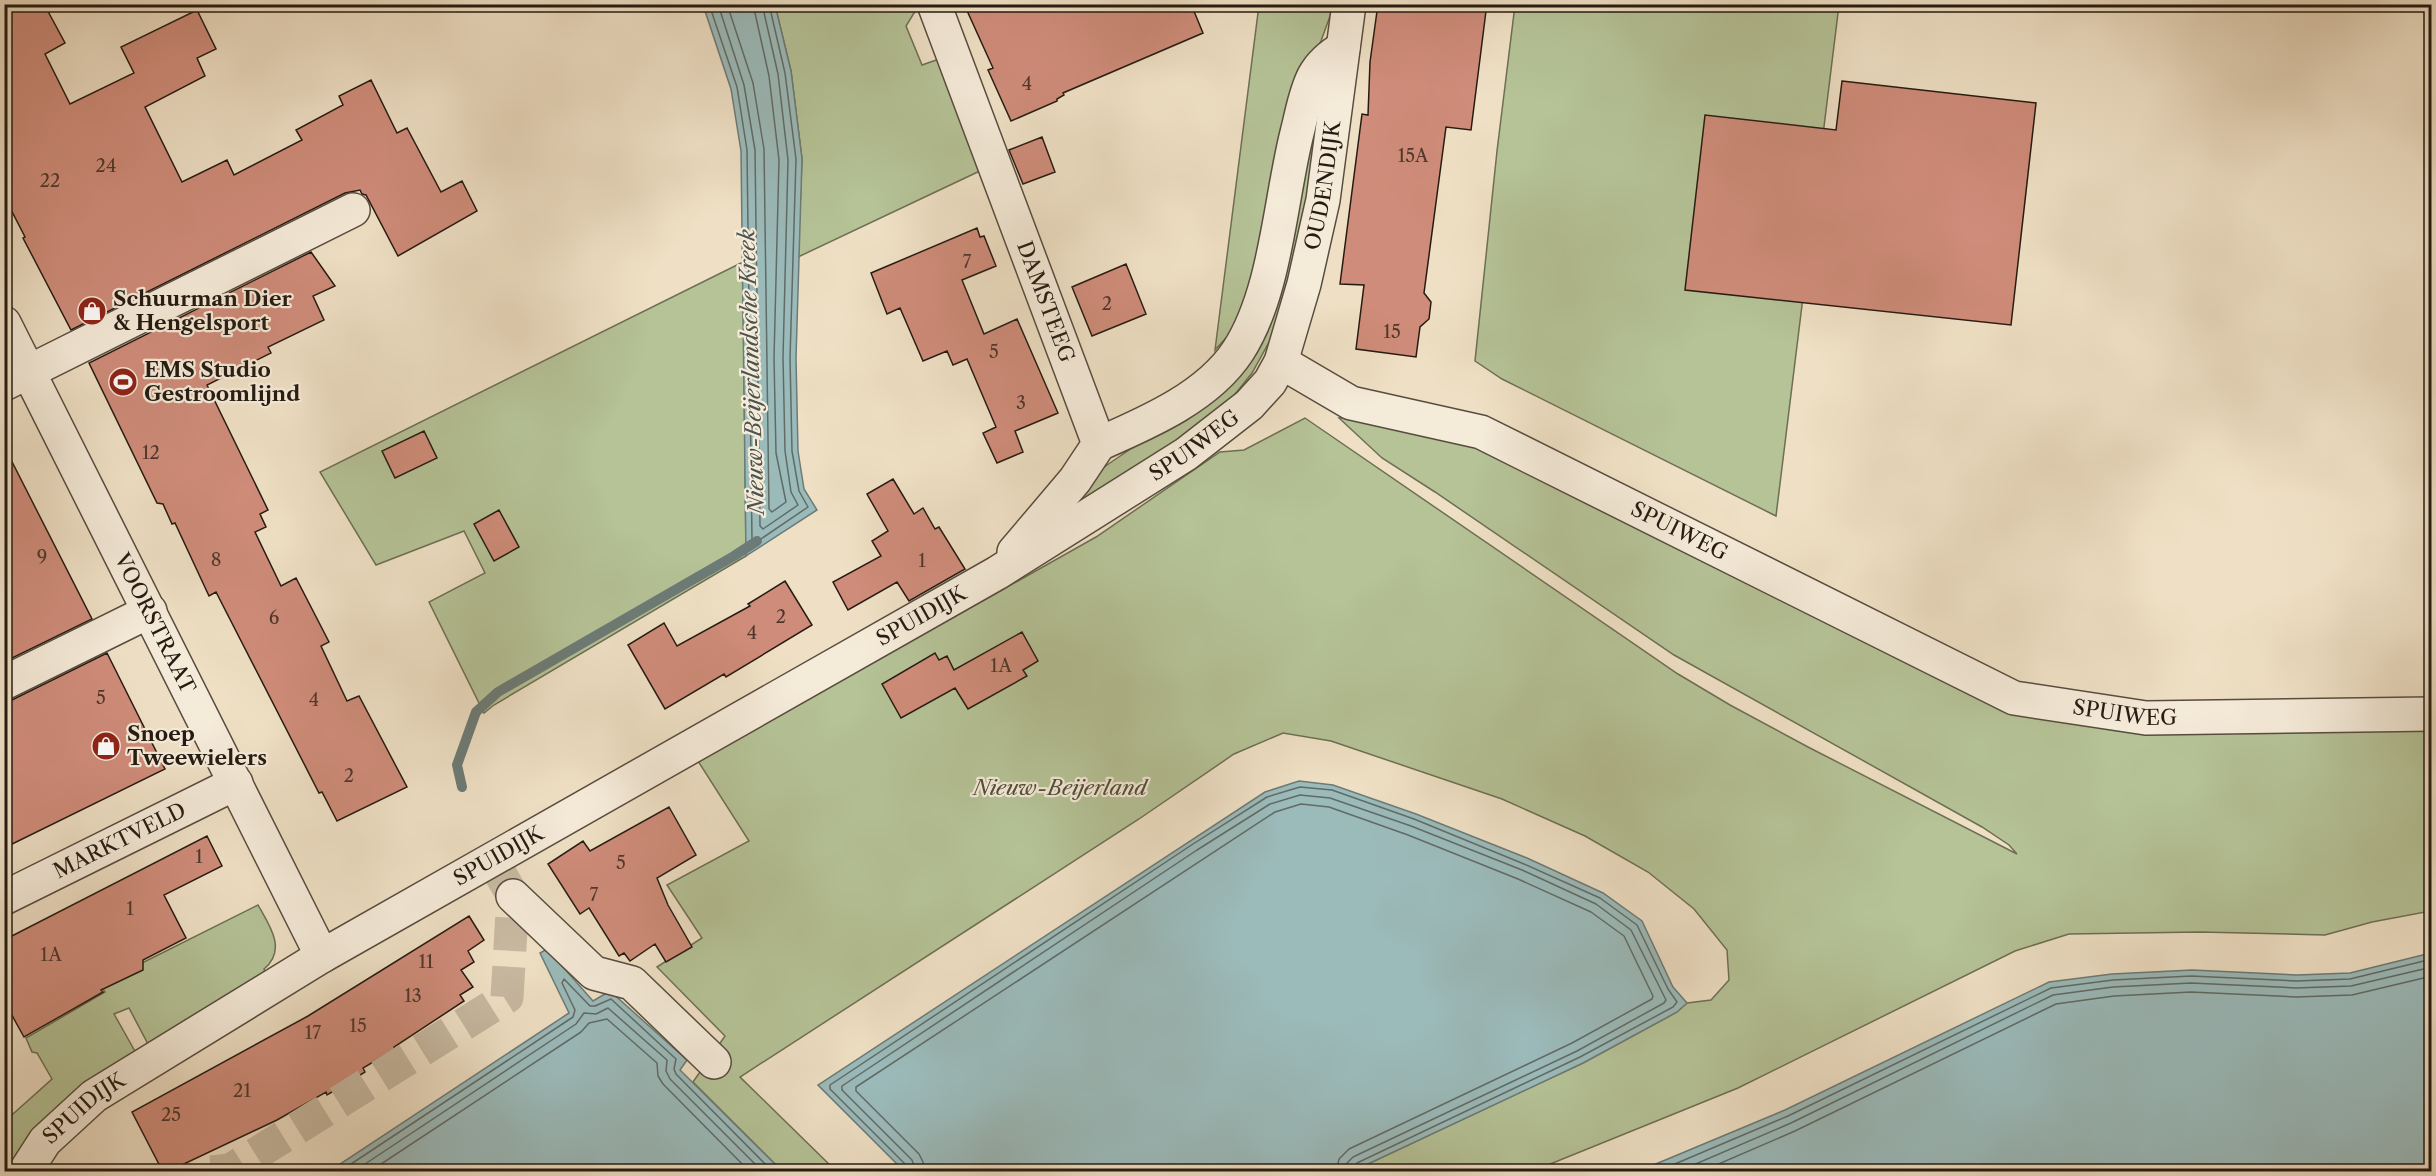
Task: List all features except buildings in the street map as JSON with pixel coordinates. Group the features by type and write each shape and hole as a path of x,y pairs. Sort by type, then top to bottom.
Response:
{"street":[{"name":"DAMSTEEG","path":"934,4 1099,444"},
{"name":"OUDENDIJK","path":"1281,362 1305,284 1323,200 1349,4"},
{"path":"997,573 1075,480 1099,444 1165,414 1212,379 1238,352 1259,308 1306,97 1314,75 1327,58 1343,48"},
{"path":"17,378 353,210"},
{"name":"VOORSTRAAT","path":"4,323 17,378 150,611 322,956"},
{"name":"SPUIWEG","path":"997,573 1186,454 1249,405 1270,382 1281,362 1351,403 1481,432 2014,698 2146,718 2432,714"},
{"name":"SPUIDIJK","path":"26,1172 45,1141 94,1096 322,956 997,573"},
{"path":"4,683 150,611"},
{"name":"MARKTVELD","path":"4,898 236,783"},
{"path":"513,896 594,973 632,983 714,1062"}],"green space":[{"path":"775,5 919,5 906,26 922,65 942,58 984,169 798,257 802,159 791,71"},
{"path":"1259,5 1334,5 1309,66 1257,283 1235,328 1215,350"},
{"path":"1515,5 1839,5 1776,516 1502,379 1475,361"},
{"path":"1325,86 1304,235 1278,326 1252,373 1228,403 1148,467 1048,518 1083,484 1107,465 1211,394"},
{"path":"743,262 746,556 484,713 429,602 485,573 464,531 376,565 320,472"},
{"name":"Nieuw-Beijerland","path":"1364,417 1466,440 1984,696 2431,724 2431,911 2372,922 2325,935 2200,932 2069,934 2015,951 1738,1088 1533,1171 1353,1171 1583,1063 1677,1012 1687,1003 1711,1000 1729,980 1727,950 1694,909 1648,872 1585,836 1502,799 1331,741 1283,733 1234,754 1139,819 740,1077 836,1171 782,1171 693,1082 725,1036 657,967 702,938 667,885 749,841 698,761 1096,537 1220,452 1244,450 1305,418 1678,674 1808,747 2017,854 2009,845 1982,827 1674,655 1382,458 1339,418"},
{"path":"258,905 271,929 275,946 271,962 264,969 266,976 149,1046 129,1008 114,1014 136,1053 9,1171 5,1171 4,1122 52,1079 37,1053 32,1052 26,1038 105,992 101,986 116,976"}],"water":[{"path":"703,5 775,5 791,71 802,159 796,358 798,451 804,489 817,510 746,556 741,151 731,89"},
{"path":"1299,781 1333,785 1416,814 1527,858 1603,893 1642,921 1673,987 1687,1003 1677,1012 1583,1063 1353,1171 904,1171 818,1085 1265,792"},
{"path":"547,949 593,1001 610,991 687,1060 680,1070 782,1171 328,1172 569,1013 540,953"},
{"path":"2431,953 2431,1171 1639,1171 1785,1110 2049,982 2112,974 2192,970 2297,975 2350,973"}],"waterway":[{"name":"Nieuw-Beijerlandsche Kreek","path":"462,787 457,765 476,712 498,692 757,541"}],"tunnel":[{"path":"211,1172 230,1170 507,997 513,896 493,861"}],"place":[{"name":"Schuurman Dier & Hengelsport","path":"92,311"},
{"name":"EMS Studio Gestroomlijnd","path":"123,382"},
{"name":"Snoep Tweewielers","path":"106,746"}]}
